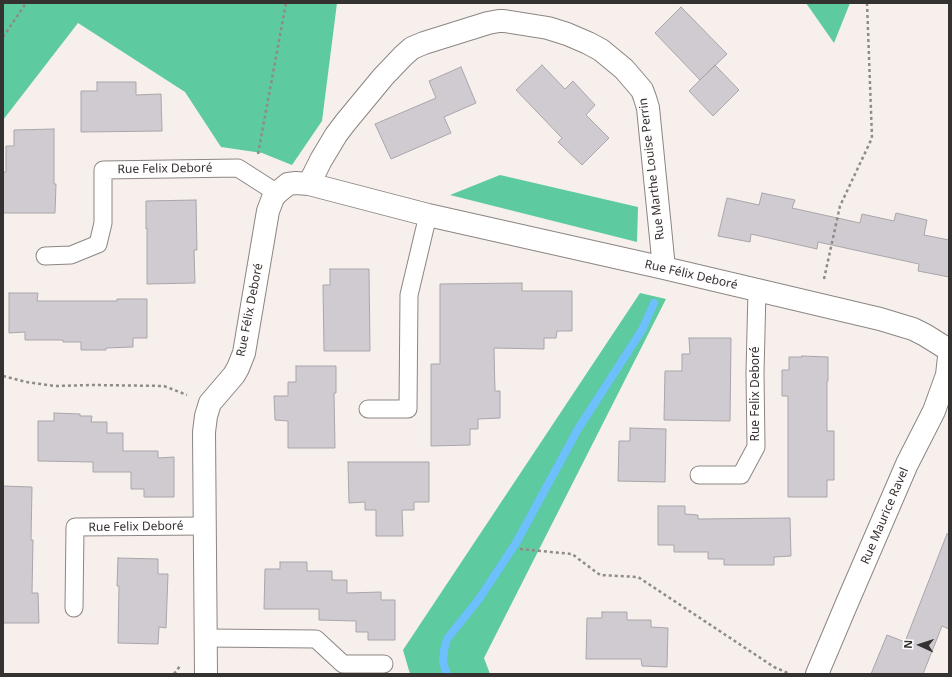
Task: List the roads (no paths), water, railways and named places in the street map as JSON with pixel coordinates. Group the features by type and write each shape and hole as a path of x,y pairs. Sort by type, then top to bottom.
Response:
{"street":[{"name":"Rue Marthe Louise Perrin","path":"309,184 336,135 345,123 383,77 412,48 424,42 494,21 504,20 548,28 567,34 601,50 624,69 642,90 646,98 664,268"},
{"name":"Rue Félix Deboré","path":"206,674 204,432 206,416 210,403 234,375 244,353 268,211 277,192 288,184 309,184 428,216 664,268 880,319 913,329 949,350"},
{"name":"Rue Maurice Ravel","path":"818,674 907,464 934,410 947,374 949,357"}],"lane":[{"name":"Rue Felix Deboré","path":"45,256 71,255 98,244 103,223 104,170 238,168 277,192"},
{"path":"368,409 408,409 409,295 428,216"},
{"name":"Rue Felix Deboré","path":"699,475 741,475 756,447 754,373 757,290"},
{"name":"Rue Felix Deboré","path":"74,608 75,528 205,526"},
{"path":"206,638 316,639 343,664 384,664"}],"waterway":[{"path":"447,674 443,663 447,639 479,599 516,543 578,429 642,330 654,303"}]}
